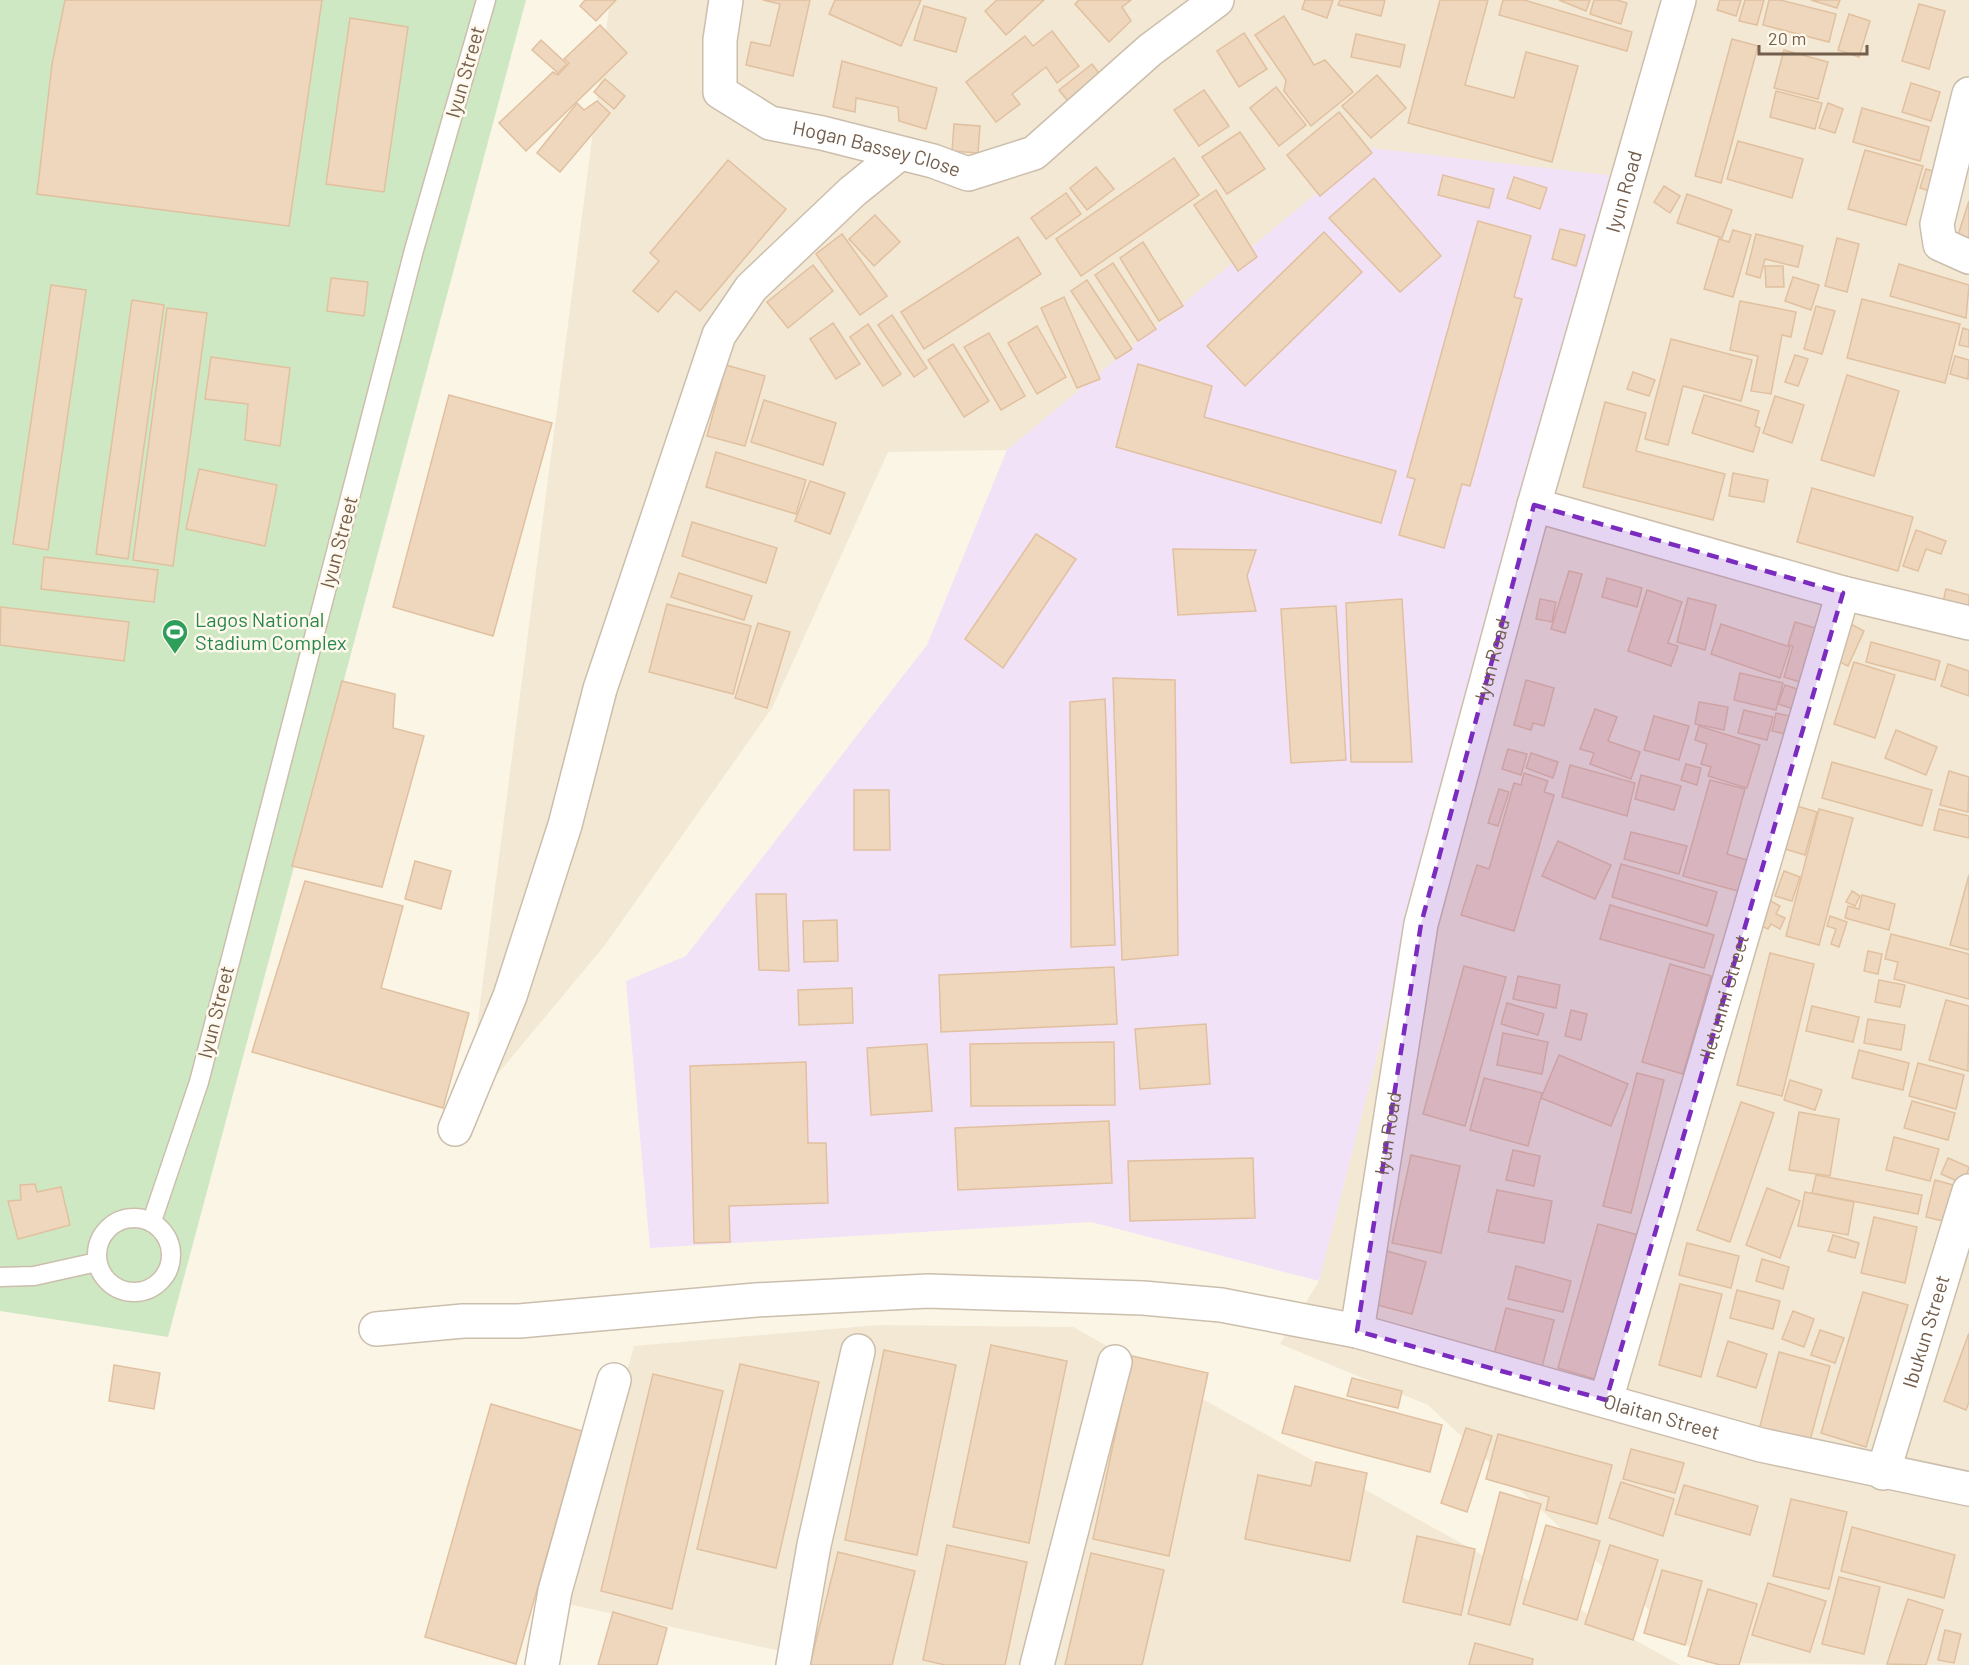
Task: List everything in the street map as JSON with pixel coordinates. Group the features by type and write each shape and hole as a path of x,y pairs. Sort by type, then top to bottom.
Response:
{"street":[{"name":"Hogan Bassey Close","path":"726,0 720,40 720,92 770,123 822,133 933,161 968,174 1034,153 1150,50 1217,0"},
{"name":"Iyun Road","path":"1357,1331 1421,924 1534,506 1679,0"},
{"path":"1969,94 1937,224 1940,244 1969,257"},
{"path":"455,1129 510,996 565,825 600,689 719,335 751,288 852,192 899,154"},
{"path":"1534,506 1843,593 1969,623"},
{"name":"Iletunmi Street","path":"1606,1400 1843,593"},
{"name":"Ibukun Street","path":"1884,1473 1969,1191"},
{"name":"Olaitan Street","path":"376,1329 463,1321 519,1321 756,1300 927,1291 1143,1298 1221,1305 1357,1331 1761,1445 1884,1473 1969,1489"},
{"path":"793,1665 814,1545 858,1351"},
{"path":"1037,1665 1115,1362"},
{"path":"542,1665 555,1591 614,1380"}],"lane":[{"name":"Iyun Street","path":"152,1221 199,1082 414,250 486,0"},
{"path":"134,1217 152,1221 168,1238 171,1249 171,1260 161,1281 140,1292 118,1289 101,1273 97,1262 100,1238 116,1221 134,1217"},
{"path":"0,1277 34,1276 97,1262"}],"highlighted area":[{"path":"1534,505 1843,593 1606,1400 1357,1331 1421,924"}],"shaded area":[{"path":"610,0 1969,0 1969,1665 1706,1663 1428,1405 1280,1344 1319,1281 1493,606 1371,148 1007,450 888,452 772,708 605,945 466,1112"},
{"path":"1371,148 1615,176 1493,606 1319,1281 1091,1222 650,1248 626,981 686,956 927,645 1007,450"},
{"path":"878,1325 1073,1327 1680,1665 843,1665 564,1603 634,1346"}],"green space":[{"name":"Lagos National Stadium Complex","path":"0,0 526,0 168,1337 0,1311"}],"building":[{"path":"65,0 322,0 289,226 37,194 52,64"},
{"path":"585,0 616,0 596,21 580,6"},
{"path":"763,0 810,0 793,76 746,65 751,42 770,46 780,4"},
{"path":"835,0 921,0 901,46 829,14"},
{"path":"997,0 1044,0 1006,35 985,11"},
{"path":"1079,0 1131,0 1122,7 1131,21 1109,42 1075,4"},
{"path":"1305,0 1333,0 1327,18 1302,9"},
{"path":"1340,0 1385,0 1381,16 1338,5"},
{"path":"1440,0 1488,0 1465,85 1514,98 1526,52 1578,66 1552,162 1408,123"},
{"path":"1503,0 1524,0 1632,32 1627,51 1499,15"},
{"path":"1559,0 1590,0 1586,11"},
{"path":"1594,0 1617,0 1627,3 1621,24 1590,14"},
{"path":"1720,0 1741,0 1736,16 1717,10"},
{"path":"1745,0 1764,0 1757,25 1739,21"},
{"path":"1769,0 1780,0 1836,14 1829,42 1763,25"},
{"path":"1811,0 1840,0 1837,8"},
{"path":"1919,4 1945,11 1929,69 1902,61"},
{"path":"924,6 966,18 956,52 914,40"},
{"path":"1849,14 1870,21 1859,57 1838,50"},
{"path":"1284,16 1314,65 1325,60 1353,92 1311,126 1284,91 1286,80 1255,35"},
{"path":"350,18 408,27 384,192 326,184"},
{"path":"600,25 627,53 526,151 499,123 553,72 558,75 569,63 564,59"},
{"path":"1052,31 1079,66 1057,83 1046,67 1012,94 1020,104 996,122 966,82 1025,36 1033,46"},
{"path":"1244,33 1267,69 1239,87 1217,51"},
{"path":"1356,34 1405,45 1400,67 1351,57"},
{"path":"1732,39 1758,46 1721,183 1695,176"},
{"path":"541,40 567,64 558,73 532,50"},
{"path":"1784,50 1828,62 1818,99 1774,88"},
{"path":"842,61 937,88 926,129 899,121 898,107 856,98 855,112 833,107"},
{"path":"1092,64 1108,85 1075,110 1059,90"},
{"path":"1377,75 1406,108 1371,138 1342,106"},
{"path":"605,79 625,96 614,109 594,92"},
{"path":"1911,83 1940,92 1931,121 1902,112"},
{"path":"1276,87 1306,125 1279,146 1250,108"},
{"path":"1204,90 1229,126 1199,146 1174,110"},
{"path":"1776,91 1822,103 1815,129 1770,117"},
{"path":"597,101 610,113 560,172 537,153 577,103 584,110"},
{"path":"1828,103 1843,109 1835,133 1819,128"},
{"path":"1862,108 1929,127 1920,161 1853,142"},
{"path":"1339,112 1372,153 1320,196 1287,155"},
{"path":"954,124 980,126 978,153 952,151"},
{"path":"1240,132 1265,169 1227,194 1202,157"},
{"path":"1738,141 1803,159 1792,198 1727,179"},
{"path":"1865,150 1923,166 1906,225 1848,209"},
{"path":"1174,158 1199,195 1081,276 1056,239"},
{"path":"728,160 786,209 700,311 676,291 658,312 633,291 659,261 650,253"},
{"path":"1096,167 1114,189 1087,210 1070,188"},
{"path":"1926,169 1943,174 1937,193 1920,188"},
{"path":"1443,175 1494,189 1489,208 1438,195"},
{"path":"1514,177 1547,188 1540,209 1507,198"},
{"path":"1374,178 1441,256 1400,292 1329,218"},
{"path":"1664,186 1680,196 1670,213 1654,202"},
{"path":"1216,190 1257,257 1238,271 1194,205"},
{"path":"1066,193 1081,214 1046,239 1031,218"},
{"path":"1687,194 1732,210 1722,238 1677,223"},
{"path":"1969,201 1969,242 1957,238"},
{"path":"875,215 900,242 874,266 849,239"},
{"path":"1478,221 1531,236 1514,297 1522,299 1470,486 1462,484 1444,548 1399,535 1415,479 1407,477"},
{"path":"1560,229 1585,235 1576,266 1552,259"},
{"path":"1733,230 1751,235 1733,297 1704,289 1719,239 1729,242"},
{"path":"1324,232 1362,272 1245,386 1207,346"},
{"path":"842,234 887,296 860,315 816,254"},
{"path":"1756,234 1803,246 1798,267 1765,259 1760,278 1746,274"},
{"path":"1018,237 1041,274 924,349 901,312"},
{"path":"1837,238 1859,244 1847,292 1825,286"},
{"path":"1143,242 1183,306 1159,321 1120,258"},
{"path":"1113,263 1156,329 1138,341 1095,275"},
{"path":"1899,264 1969,285 1966,318 1890,296"},
{"path":"813,265 833,291 788,328 767,302"},
{"path":"1765,266 1783,266 1784,287 1766,287"},
{"path":"1793,277 1819,285 1811,310 1785,301"},
{"path":"331,278 368,282 364,316 327,311"},
{"path":"1087,280 1132,349 1116,359 1071,291"},
{"path":"51,285 86,290 48,550 13,544"},
{"path":"1064,297 1100,379 1077,388 1041,308"},
{"path":"1862,299 1960,324 1945,383 1847,358"},
{"path":"132,300 164,305 128,559 96,554"},
{"path":"1740,301 1796,312 1791,337 1782,335 1771,394 1751,391 1758,356 1730,350"},
{"path":"1816,306 1835,311 1822,354 1804,349"},
{"path":"167,308 207,313 173,566 133,560"},
{"path":"892,315 927,368 914,377 878,325"},
{"path":"833,323 860,364 836,379 810,339"},
{"path":"868,324 901,374 883,386 850,337"},
{"path":"1037,326 1066,377 1037,394 1008,343"},
{"path":"1963,328 1969,330 1969,347 1959,345"},
{"path":"989,333 1025,396 1001,410 964,347"},
{"path":"1671,339 1752,360 1741,401 1683,386 1668,445 1645,439"},
{"path":"953,344 989,401 964,417 928,360"},
{"path":"1795,355 1808,359 1798,386 1785,382"},
{"path":"1955,356 1969,360 1968,379 1950,374"},
{"path":"211,357 290,368 280,446 245,440 248,404 205,399"},
{"path":"1138,364 1212,386 1204,417 1396,471 1381,523 1116,447"},
{"path":"726,365 765,376 745,446 707,436"},
{"path":"1633,372 1655,380 1649,396 1627,389"},
{"path":"1847,375 1899,391 1874,476 1821,460"},
{"path":"449,395 552,423 493,636 393,607"},
{"path":"1704,395 1759,411 1755,426 1760,428 1753,452 1692,433"},
{"path":"1775,396 1804,405 1792,443 1763,433"},
{"path":"764,400 836,423 823,465 751,442"},
{"path":"1605,402 1646,413 1636,451 1725,474 1713,520 1583,487"},
{"path":"716,452 806,480 796,514 706,487"},
{"path":"199,469 277,485 265,546 186,529"},
{"path":"1733,473 1768,480 1764,502 1729,496"},
{"path":"810,481 845,493 830,534 795,521"},
{"path":"1812,488 1913,517 1898,571 1797,542"},
{"path":"692,522 777,548 766,583 682,556"},
{"path":"1916,530 1946,541 1941,554 1926,549 1918,571 1903,566"},
{"path":"1036,534 1076,559 1003,668 965,639"},
{"path":"1173,549 1256,550 1247,576 1256,611 1178,615"},
{"path":"44,557 158,570 154,602 41,589"},
{"path":"1569,571 1582,574 1565,633 1551,629"},
{"path":"679,573 752,596 744,620 671,597"},
{"path":"1607,578 1642,588 1637,607 1602,597"},
{"path":"1946,589 1969,595 1969,618 1941,611"},
{"path":"1647,590 1682,602 1668,643 1678,646 1671,666 1628,651"},
{"path":"1688,598 1716,605 1705,650 1677,642"},
{"path":"1402,599 1412,762 1351,762 1346,603"},
{"path":"1540,599 1556,602 1552,622 1536,619"},
{"path":"667,604 751,626 733,694 649,672"},
{"path":"1336,606 1346,760 1291,763 1281,609"},
{"path":"1,607 129,622 124,661 0,645"},
{"path":"1795,622 1819,629 1803,683 1784,677 1793,646 1788,645"},
{"path":"1847,622 1864,631 1848,666 1830,657"},
{"path":"758,623 790,632 767,708 735,698"},
{"path":"1721,624 1790,647 1780,678 1711,654"},
{"path":"1871,642 1940,661 1935,680 1866,662"},
{"path":"1854,662 1895,675 1875,738 1834,724"},
{"path":"1948,664 1969,671 1969,696 1941,686"},
{"path":"1740,673 1783,683 1776,710 1734,700"},
{"path":"1113,678 1175,680 1178,955 1122,960"},
{"path":"1526,680 1554,688 1544,726 1533,723 1531,730 1514,725"},
{"path":"342,681 395,694 393,728 424,736 382,887 292,866"},
{"path":"1785,685 1809,693 1803,712 1778,704"},
{"path":"1105,699 1115,945 1071,947 1070,702"},
{"path":"1699,702 1728,707 1724,730 1695,724"},
{"path":"1595,709 1617,717 1608,741 1640,752 1631,779 1590,764 1594,753 1580,749"},
{"path":"1744,710 1773,717 1767,740 1738,733"},
{"path":"1776,713 1798,718 1794,736 1772,731"},
{"path":"1654,716 1689,726 1679,760 1644,750"},
{"path":"1699,726 1760,745 1747,788 1708,776 1711,767 1701,764 1707,744 1695,740"},
{"path":"1896,730 1937,747 1926,775 1885,758"},
{"path":"1508,749 1527,754 1521,775 1502,769"},
{"path":"1531,753 1558,762 1553,778 1526,768"},
{"path":"1832,762 1932,790 1922,826 1822,798"},
{"path":"1686,764 1701,768 1697,785 1681,780"},
{"path":"1570,765 1635,783 1627,816 1562,797"},
{"path":"1949,771 1969,777 1968,812 1940,805"},
{"path":"1524,773 1548,781 1544,792 1554,795 1514,931 1461,915 1477,865 1489,869 1514,783 1521,785"},
{"path":"1641,775 1681,786 1674,810 1635,799"},
{"path":"1710,780 1745,789 1727,854 1757,863 1749,894 1683,876"},
{"path":"1499,789 1509,792 1498,826 1488,823"},
{"path":"854,790 889,790 890,850 854,850"},
{"path":"1797,806 1817,812 1805,855 1785,849"},
{"path":"1819,809 1853,818 1819,945 1786,936"},
{"path":"1939,809 1969,816 1969,838 1934,830"},
{"path":"1631,832 1687,846 1679,874 1624,859"},
{"path":"1558,841 1611,865 1595,899 1542,876"},
{"path":"415,861 451,871 441,909 405,899"},
{"path":"1621,864 1717,892 1707,926 1612,897"},
{"path":"1784,871 1800,877 1792,901 1775,896"},
{"path":"1969,875 1969,950 1950,945"},
{"path":"305,881 403,906 381,988 469,1013 443,1108 252,1052"},
{"path":"1852,891 1860,896 1855,906 1846,902"},
{"path":"756,894 786,894 789,971 759,970"},
{"path":"1862,895 1895,904 1889,930 1845,918 1848,906 1859,909"},
{"path":"1769,900 1780,906 1776,914 1785,918 1780,929 1771,924 1768,929 1757,924"},
{"path":"1610,905 1714,935 1704,968 1600,939"},
{"path":"1830,916 1847,922 1839,947 1831,944 1836,929 1827,926"},
{"path":"837,920 838,961 804,962 803,921"},
{"path":"1891,934 1969,954 1969,999 1894,979 1898,962 1885,959"},
{"path":"1868,951 1882,954 1878,974 1864,971"},
{"path":"1770,953 1814,964 1782,1096 1737,1085"},
{"path":"1670,964 1711,976 1683,1074 1642,1062"},
{"path":"1464,966 1506,977 1465,1126 1423,1114"},
{"path":"1114,967 1117,1024 941,1032 939,975"},
{"path":"1518,976 1560,985 1556,1008 1513,999"},
{"path":"1879,980 1905,985 1900,1007 1875,1002"},
{"path":"852,988 853,1023 799,1025 798,990"},
{"path":"1946,1000 1969,1006 1968,1071 1929,1060"},
{"path":"1507,1003 1544,1014 1538,1035 1501,1024"},
{"path":"1812,1006 1859,1017 1853,1042 1806,1031"},
{"path":"1571,1010 1587,1014 1581,1040 1565,1036"},
{"path":"1868,1019 1905,1025 1901,1050 1864,1043"},
{"path":"1206,1024 1210,1084 1140,1089 1135,1029"},
{"path":"1503,1033 1548,1042 1542,1074 1497,1065"},
{"path":"1114,1042 1115,1105 971,1106 970,1044"},
{"path":"927,1044 932,1111 871,1115 867,1048"},
{"path":"1859,1050 1909,1063 1903,1090 1852,1078"},
{"path":"1559,1055 1628,1084 1611,1126 1541,1098"},
{"path":"806,1062 808,1143 826,1143 828,1203 729,1206 730,1242 694,1243 690,1066"},
{"path":"1918,1063 1964,1075 1956,1109 1909,1096"},
{"path":"1637,1073 1664,1080 1631,1213 1603,1206"},
{"path":"1484,1078 1542,1093 1528,1146 1470,1130"},
{"path":"1790,1080 1822,1090 1815,1110 1784,1100"},
{"path":"1912,1101 1955,1113 1948,1140 1904,1128"},
{"path":"1741,1102 1774,1113 1730,1242 1697,1230"},
{"path":"1799,1112 1839,1119 1830,1176 1789,1170"},
{"path":"1109,1121 1112,1183 958,1190 955,1128"},
{"path":"1894,1137 1939,1149 1930,1181 1886,1170"},
{"path":"1513,1150 1540,1156 1534,1186 1506,1180"},
{"path":"1411,1155 1460,1166 1441,1253 1392,1243"},
{"path":"1253,1158 1255,1218 1130,1221 1128,1161"},
{"path":"1948,1158 1969,1167 1964,1184 1941,1174"},
{"path":"1816,1175 1922,1195 1918,1214 1812,1193"},
{"path":"1935,1180 1957,1186 1947,1222 1926,1217"},
{"path":"35,1184 37,1192 61,1187 70,1225 18,1239 8,1201 21,1200 20,1185"},
{"path":"1767,1188 1800,1201 1780,1258 1746,1245"},
{"path":"1497,1190 1552,1201 1544,1243 1488,1232"},
{"path":"1805,1192 1854,1202 1848,1235 1798,1226"},
{"path":"1874,1217 1917,1227 1905,1283 1861,1273"},
{"path":"1598,1224 1638,1235 1598,1380 1558,1368"},
{"path":"1833,1235 1859,1243 1855,1258 1828,1251"},
{"path":"1687,1243 1739,1256 1731,1288 1679,1275"},
{"path":"1387,1251 1426,1262 1412,1314 1373,1304"},
{"path":"1762,1259 1789,1267 1783,1289 1756,1281"},
{"path":"1516,1266 1571,1281 1563,1312 1508,1299"},
{"path":"1680,1284 1722,1294 1701,1377 1659,1365"},
{"path":"1737,1290 1780,1301 1773,1329 1730,1318"},
{"path":"1863,1292 1908,1305 1866,1447 1821,1433"},
{"path":"1506,1308 1554,1320 1540,1375 1492,1362"},
{"path":"1793,1311 1814,1319 1804,1347 1782,1339"},
{"path":"1820,1330 1844,1338 1835,1363 1811,1355"},
{"path":"1969,1333 1969,1402 1966,1410 1944,1401"},
{"path":"1728,1341 1767,1354 1756,1388 1717,1376"},
{"path":"991,1345 1067,1361 1029,1543 953,1527"},
{"path":"884,1350 956,1365 917,1555 845,1540"},
{"path":"1779,1352 1830,1366 1809,1444 1759,1430"},
{"path":"1132,1356 1208,1373 1169,1556 1093,1539"},
{"path":"740,1364 819,1382 776,1568 697,1549"},
{"path":"114,1365 160,1373 154,1409 109,1401"},
{"path":"653,1374 723,1391 672,1609 601,1591"},
{"path":"1352,1378 1402,1391 1398,1408 1347,1396"},
{"path":"1295,1386 1442,1425 1430,1472 1282,1433"},
{"path":"491,1404 582,1431 516,1664 425,1637"},
{"path":"1466,1428 1492,1436 1467,1512 1441,1503"},
{"path":"1498,1434 1612,1465 1597,1524 1546,1510 1549,1497 1486,1479"},
{"path":"1631,1449 1684,1463 1675,1493 1623,1479"},
{"path":"1316,1462 1367,1473 1350,1561 1245,1539 1258,1475 1311,1486"},
{"path":"1621,1482 1674,1499 1663,1536 1609,1518"},
{"path":"1684,1485 1758,1506 1750,1535 1675,1514"},
{"path":"1500,1492 1541,1504 1510,1625 1468,1614"},
{"path":"1791,1499 1847,1512 1829,1589 1773,1576"},
{"path":"1546,1525 1600,1541 1577,1620 1523,1604"},
{"path":"1852,1527 1955,1555 1944,1598 1841,1571"},
{"path":"1417,1536 1475,1549 1461,1615 1403,1602"},
{"path":"947,1545 1027,1562 1005,1665 945,1665 923,1660"},
{"path":"1610,1545 1658,1560 1633,1640 1585,1624"},
{"path":"838,1552 915,1571 892,1665 810,1665"},
{"path":"1091,1553 1164,1570 1142,1665 1065,1665"},
{"path":"1662,1570 1702,1581 1685,1645 1644,1633"},
{"path":"1839,1577 1880,1587 1864,1654 1822,1644"},
{"path":"1768,1583 1826,1601 1810,1652 1752,1635"},
{"path":"1708,1589 1757,1604 1739,1665 1720,1665 1688,1656"},
{"path":"1908,1599 1943,1610 1926,1665 1887,1664"},
{"path":"613,1612 667,1628 657,1665 598,1665"},
{"path":"1945,1630 1961,1634 1954,1663 1938,1660"},
{"path":"1475,1643 1533,1659 1532,1665 1469,1665"}],"place":[{"name":"Lagos National Stadium Complex","path":"175,655"}]}
